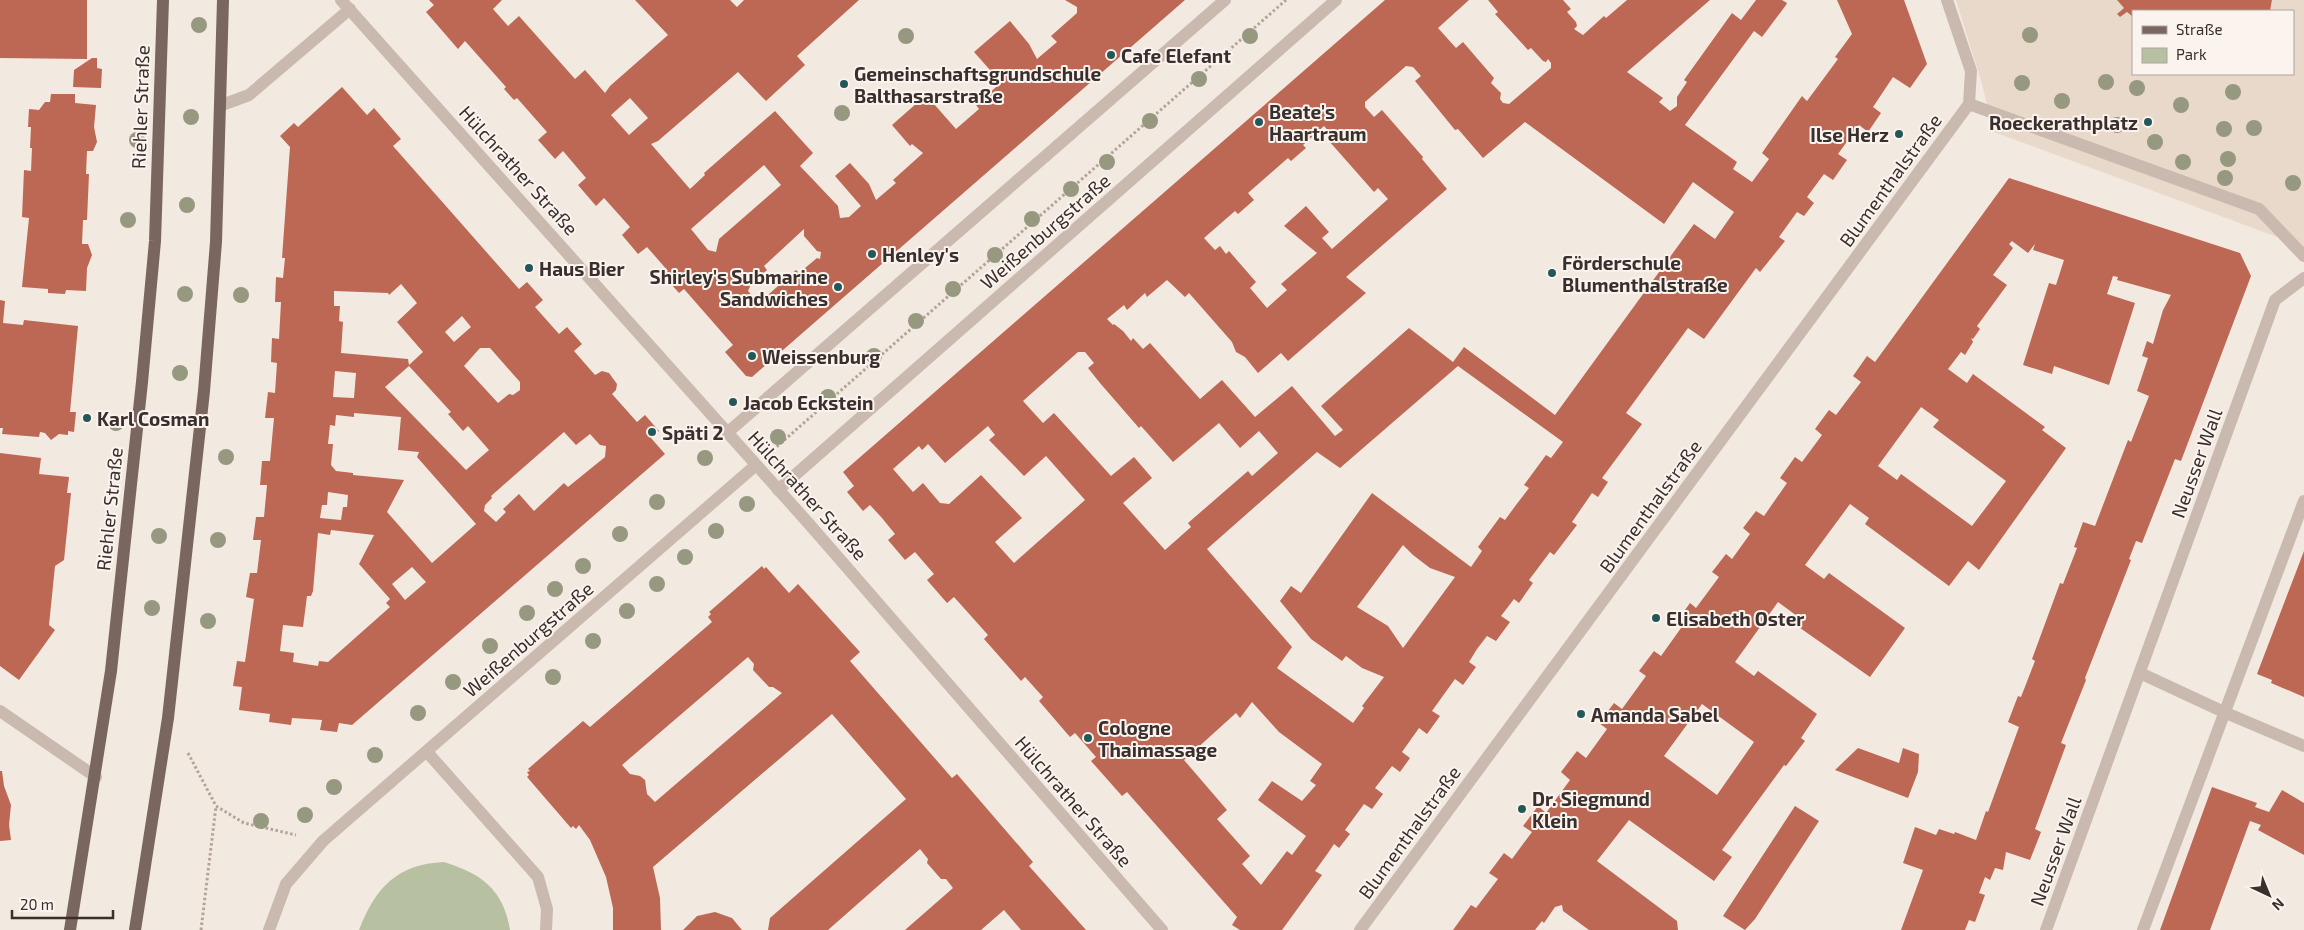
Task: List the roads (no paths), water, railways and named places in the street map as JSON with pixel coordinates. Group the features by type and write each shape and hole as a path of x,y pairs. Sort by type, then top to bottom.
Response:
{"main road":[{"name":"Riehler Straße","path":"70,930 96,777 112,661 155,241 163,0"},
{"path":"135,930 168,718 204,391 216,242 222,105 223,0"}],"street":[{"path":"727,433 1225,0"},
{"name":"Weißenburgstraße","path":"778,490 1336,0"},
{"path":"1948,0 1971,71 1969,104 2259,209 2304,256"},
{"path":"222,105 249,95 346,4"},
{"name":"Hülchrather Straße","path":"346,4 756,465 1162,930"},
{"name":"Blumenthalstraße","path":"1360,930 1969,104"},
{"name":"Neusser Wall","path":"2046,930 2275,300 2304,278"},
{"name":"Weißenburgstraße","path":"269,930 286,884 324,841 756,465"},
{"path":"2143,930 2304,501"},
{"path":"2140,673 2226,713 2304,746"},
{"path":"0,711 96,777"},
{"path":"427,752 538,878 547,909 546,930"}],"place":[{"name":"Cafe Elefant","path":"1111,55"},
{"name":"Gemeinschaftsgrundschule Balthasarstraße","path":"844,84"},
{"name":"Beate's Haartraum","path":"1259,122"},
{"name":"Roeckerathplatz","path":"2148,122"},
{"name":"Ilse Herz","path":"1899,134"},
{"name":"Henley's","path":"872,254"},
{"name":"Haus Bier","path":"529,268"},
{"name":"Förderschule Blumenthalstraße","path":"1552,273"},
{"name":"Shirley's Submarine Sandwiches","path":"838,287"},
{"name":"Weissenburg","path":"752,356"},
{"name":"Jacob Eckstein","path":"733,402"},
{"name":"Karl Cosman","path":"87,418"},
{"name":"Späti 2","path":"652,432"},
{"name":"Elisabeth Oster","path":"1656,618"},
{"name":"Amanda Sabel","path":"1581,714"},
{"name":"Cologne Thaimassage","path":"1088,738"},
{"name":"Dr. Siegmund Klein","path":"1522,809"}]}
